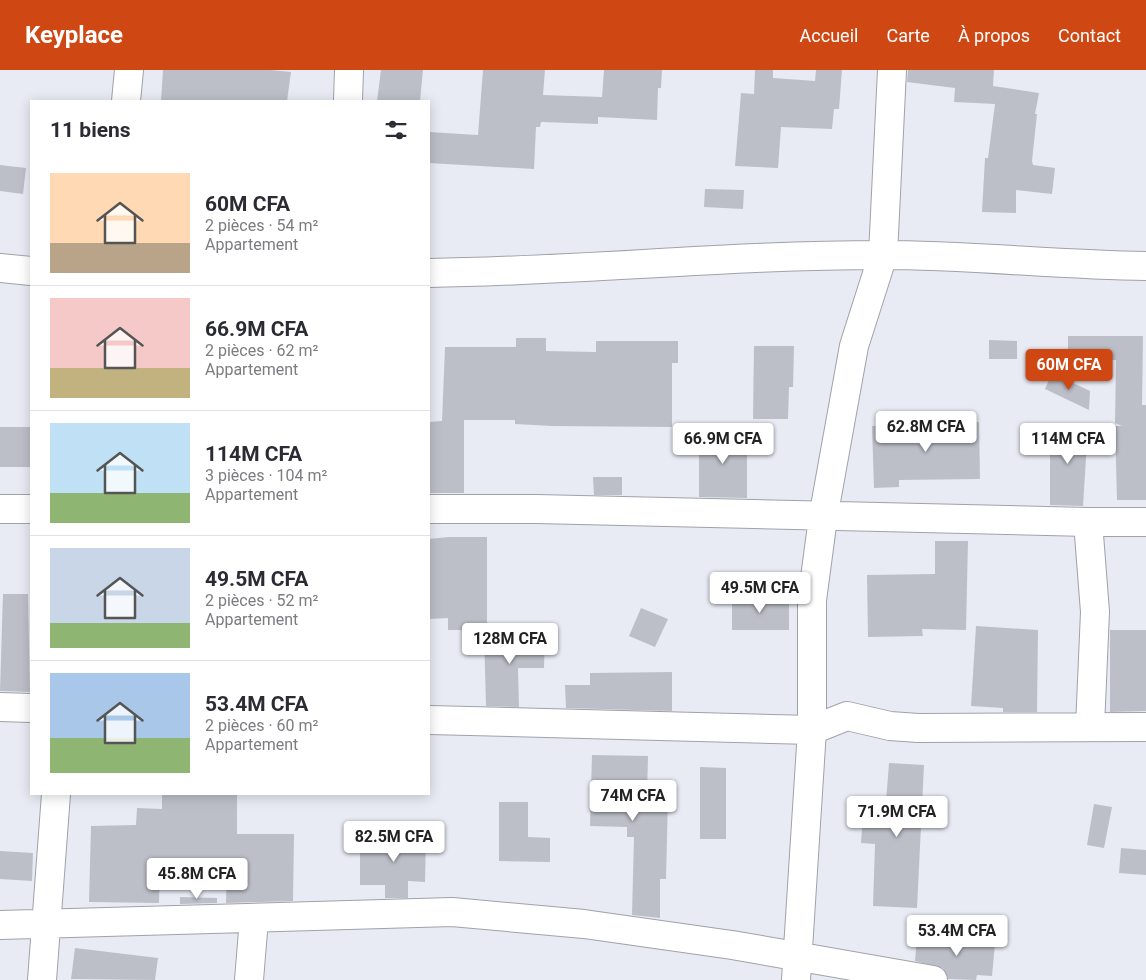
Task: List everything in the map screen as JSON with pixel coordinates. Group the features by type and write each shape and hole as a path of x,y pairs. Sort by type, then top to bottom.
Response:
{"street":[{"path":"126,100 129,70"},
{"path":"348,100 349,70"},
{"path":"797,968 812,730 812,600 823,518 854,346 883,255 892,70"},
{"path":"430,273 502,272 749,258 883,255 1068,265 1146,266"},
{"path":"0,268 30,271"},
{"path":"0,509 30,509"},
{"path":"430,509 823,518 1146,522"},
{"path":"1088,522 1095,612 1090,727"},
{"path":"0,707 30,708"},
{"path":"430,720 812,730 847,716 890,726 918,728 1146,727"},
{"path":"42,980 48,924 56,795"},
{"path":"0,925 452,912 584,924 732,945 797,968 933,980"},
{"path":"249,980 254,919"}],"building":[{"path":"163,70 271,70 291,72 287,100 161,100"},
{"path":"381,70 423,70 420,100 377,100"},
{"path":"483,70 545,70 543,95 602,97 604,70 662,70 661,88 658,88 657,120 598,117 598,124 541,122 540,127 536,127 534,169 430,163 430,132 478,135"},
{"path":"755,70 773,70 773,78 815,81 816,70 842,70 839,109 834,109 832,129 781,127 778,168 735,166 741,93 754,94"},
{"path":"908,70 994,70 993,86 1039,93 1035,114 1037,114 1032,161 1033,165 1055,168 1052,194 1016,190 1016,213 982,212 985,158 988,158 995,104 954,102 955,88 907,82"},
{"path":"0,165 26,168 23,194 0,191"},
{"path":"705,189 744,190 743,209 704,207"},
{"path":"1068,336 1143,336 1142,405 1146,405 1146,500 1117,500 1115,426 1122,426 1115,423 1116,360 1068,360"},
{"path":"516,338 546,338 546,351 596,352 596,341 678,341 678,363 672,363 672,427 552,426 515,424 515,420 464,420 464,493 430,493 430,422 442,421 445,347 516,347"},
{"path":"989,340 1017,341 1017,359 989,359"},
{"path":"754,346 794,346 793,387 789,387 788,419 753,419"},
{"path":"1052,373 1090,391 1089,410 1045,389"},
{"path":"922,422 979,422 980,479 899,480 899,487 874,488 872,426 922,425"},
{"path":"1050,426 1088,426 1083,506 1050,505"},
{"path":"0,427 30,427 30,467 0,467"},
{"path":"699,432 747,432 747,498 699,497"},
{"path":"593,477 622,477 622,495 594,495"},
{"path":"487,537 487,630 448,630 448,618 430,619 430,539"},
{"path":"935,541 968,541 966,630 922,629 923,636 868,637 867,575 935,574"},
{"path":"3,594 28,594 30,692 0,691"},
{"path":"732,599 789,599 789,630 732,630"},
{"path":"641,608 668,619 655,647 629,636"},
{"path":"976,626 1038,630 1037,712 1003,712 1003,708 971,706"},
{"path":"1110,630 1146,630 1146,711 1110,712"},
{"path":"484,633 545,634 544,668 518,668 519,707 486,706"},
{"path":"672,672 672,711 566,708 565,685 590,685 590,673"},
{"path":"592,755 648,756 647,796 668,796 666,879 660,879 660,918 632,915 634,837 627,837 627,827 590,826"},
{"path":"889,763 924,765 917,908 873,906 875,844 861,843 863,814 885,815"},
{"path":"700,767 726,768 726,839 700,839"},
{"path":"162,795 237,795 237,834 294,834 293,901 226,903 227,864 160,863 159,903 89,902 91,826 136,825 137,808 162,809"},
{"path":"499,802 528,802 528,837 550,838 550,862 499,861"},
{"path":"1094,804 1112,807 1104,848 1087,845"},
{"path":"386,833 426,834 425,882 408,881 408,898 385,898 385,885 360,885 360,842 386,842"},
{"path":"1121,848 1146,850 1146,875 1119,873"},
{"path":"0,851 33,853 32,881 0,879"},
{"path":"180,897 217,898 217,903 180,904"},
{"path":"917,937 995,944 992,976 977,975 976,980 948,979 943,968 915,961"},
{"path":"75,948 158,958 155,980 71,979"}]}
